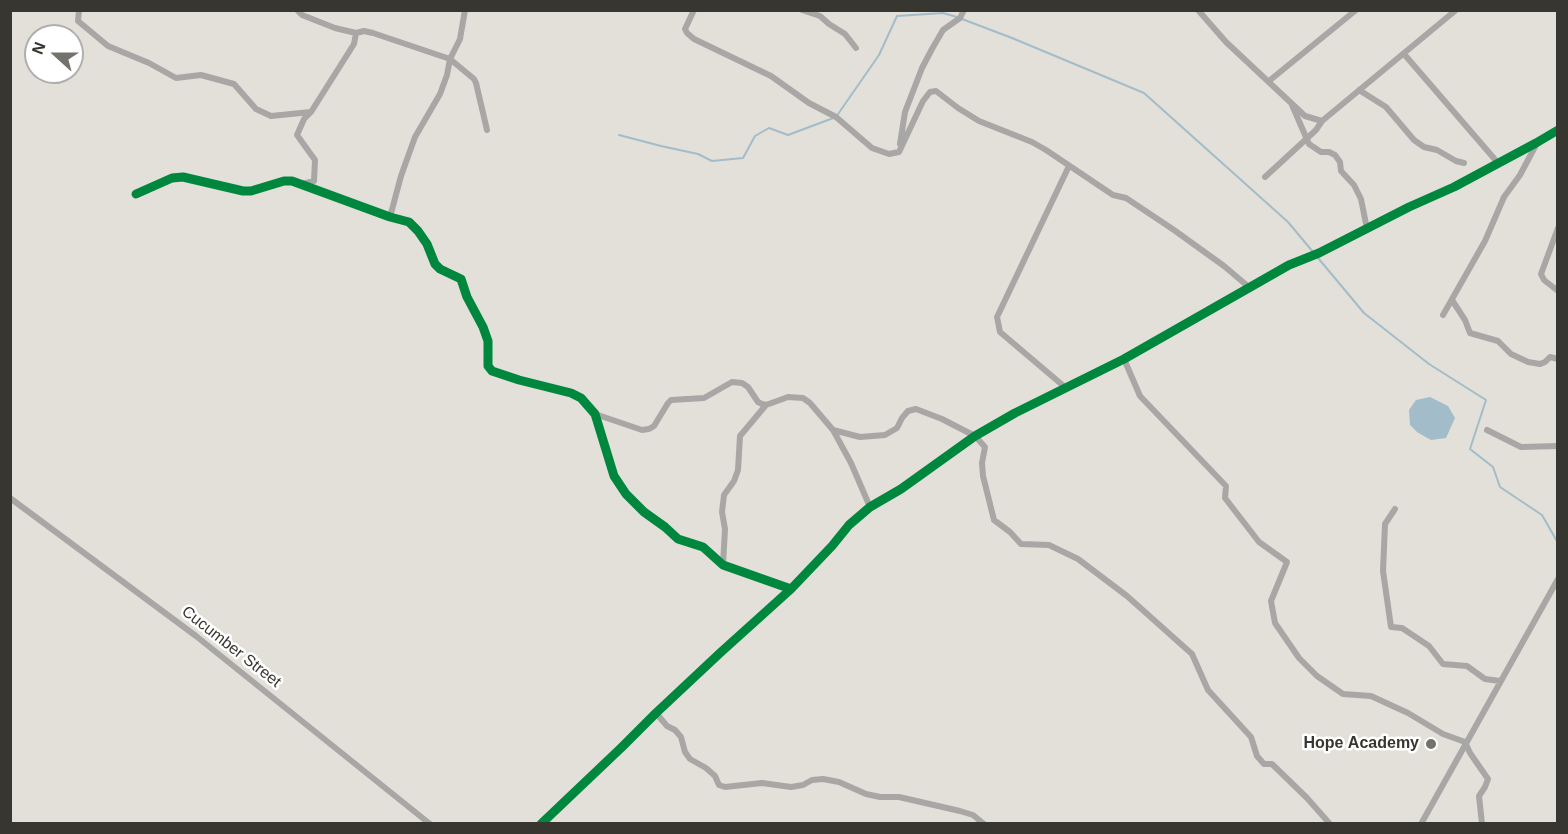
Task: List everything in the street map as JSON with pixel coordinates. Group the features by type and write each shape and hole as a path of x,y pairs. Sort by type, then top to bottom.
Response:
{"street":[{"path":"79,10 78,21 108,46 140,59 176,78 201,75 234,84 256,109 271,116 311,112"},
{"path":"297,10 302,15 335,28 356,33 364,31 373,33 450,59 476,83 487,130"},
{"path":"390,217 398,184 415,136 440,94 447,75 450,59 460,39 465,10"},
{"path":"694,10 685,29 694,39 771,76 809,103 836,117 872,147 889,154 898,152"},
{"path":"802,10 820,16 845,34 856,48"},
{"path":"898,152 905,112 922,68 943,30 960,18 964,10"},
{"path":"1198,10 1226,42 1305,116 1322,121"},
{"path":"1269,81 1356,10"},
{"path":"1265,177 1316,130 1322,121 1456,10"},
{"path":"302,184 314,181 315,160 297,135 304,119 311,112 354,44 356,33"},
{"path":"1404,54 1498,163"},
{"path":"1359,90 1386,107 1414,140 1424,147 1437,150 1464,164"},
{"path":"898,152 923,101 930,92 936,91 979,121 1032,142 1113,195 1126,198 1224,266 1250,288"},
{"path":"1290,101 1309,144 1321,152 1335,154 1340,162 1341,171 1354,185 1361,199 1367,229"},
{"path":"541,824 720,652 790,589 849,525 870,507 901,489 975,436 1015,413 1124,359 1269,275 1454,187 1536,144 1557,130"},
{"path":"1443,315 1485,241 1504,196 1520,175 1536,144"},
{"path":"1066,388 1000,332 997,317 1069,166"},
{"path":"136,194 172,178 183,177 243,191 292,181 409,222 427,244 435,264 440,269 461,279 488,341 487,361 492,370 581,398 595,414 614,476 626,494 644,512 678,539 703,547 723,565 790,589"},
{"path":"1557,228 1541,274 1544,280 1557,291"},
{"path":"1452,300 1465,320 1470,333 1498,341 1510,354 1528,362 1540,364 1550,357 1557,359"},
{"path":"1124,359 1140,396 1227,486 1225,498 1259,542 1287,562 1271,602 1275,623 1299,658 1317,676 1342,694 1371,696 1408,713 1443,734 1465,742 1488,779 1479,796 1482,824"},
{"path":"595,414 642,430 649,429 654,426 671,400 704,398 732,382 742,383 748,387 758,402 766,405"},
{"path":"723,565 724,495 734,481 738,470 740,436 766,405 788,397 803,398 810,403 833,430 870,507"},
{"path":"833,430 860,437 885,435 897,428 908,411 916,410 927,412 975,436 985,447 982,463 983,476 994,520 1010,531 1021,544 1049,545 1078,559 1127,596 1192,654 1208,690 1251,737 1257,756 1264,764 1272,764 1330,824"},
{"path":"1487,429 1521,447 1557,446"},
{"name":"Cucumber Street","path":"10,498 196,636 430,824"},
{"path":"1395,509 1385,524 1383,571 1391,627 1402,628 1429,646 1443,664 1467,666 1485,679 1500,681"},
{"path":"1421,824 1557,579"},
{"path":"656,713 681,737 685,752 690,759 715,776 719,785 725,787 762,783 791,787 823,779 838,782 866,794 899,797 960,811 973,815 984,824"}],"water":[{"path":"1430,397 1448,406 1455,418 1446,438 1431,440 1410,425 1409,410 1416,400"}],"waterway":[{"path":"619,135 698,154 712,161 743,158 755,136 769,128 788,135 836,117 879,55 897,16 943,13 957,17"},
{"path":"962,19 1144,93 1288,222 1364,313 1429,364 1486,400 1470,449 1493,467 1500,487 1542,515 1558,543"}],"cycle path":[{"path":"541,824 656,713 791,589 849,525 870,507 901,489 975,436 1015,413 1124,359 1289,265 1319,253 1454,187 1558,130"},
{"path":"136,194 172,178 183,177 243,191 292,181 409,222 427,244 435,264 440,269 461,279 488,341 488,366 492,371 571,393 581,398 595,414 614,476 626,494 644,512 678,539 703,547 723,565 791,589"}],"place":[{"name":"Hope Academy","path":"1431,744"}]}
